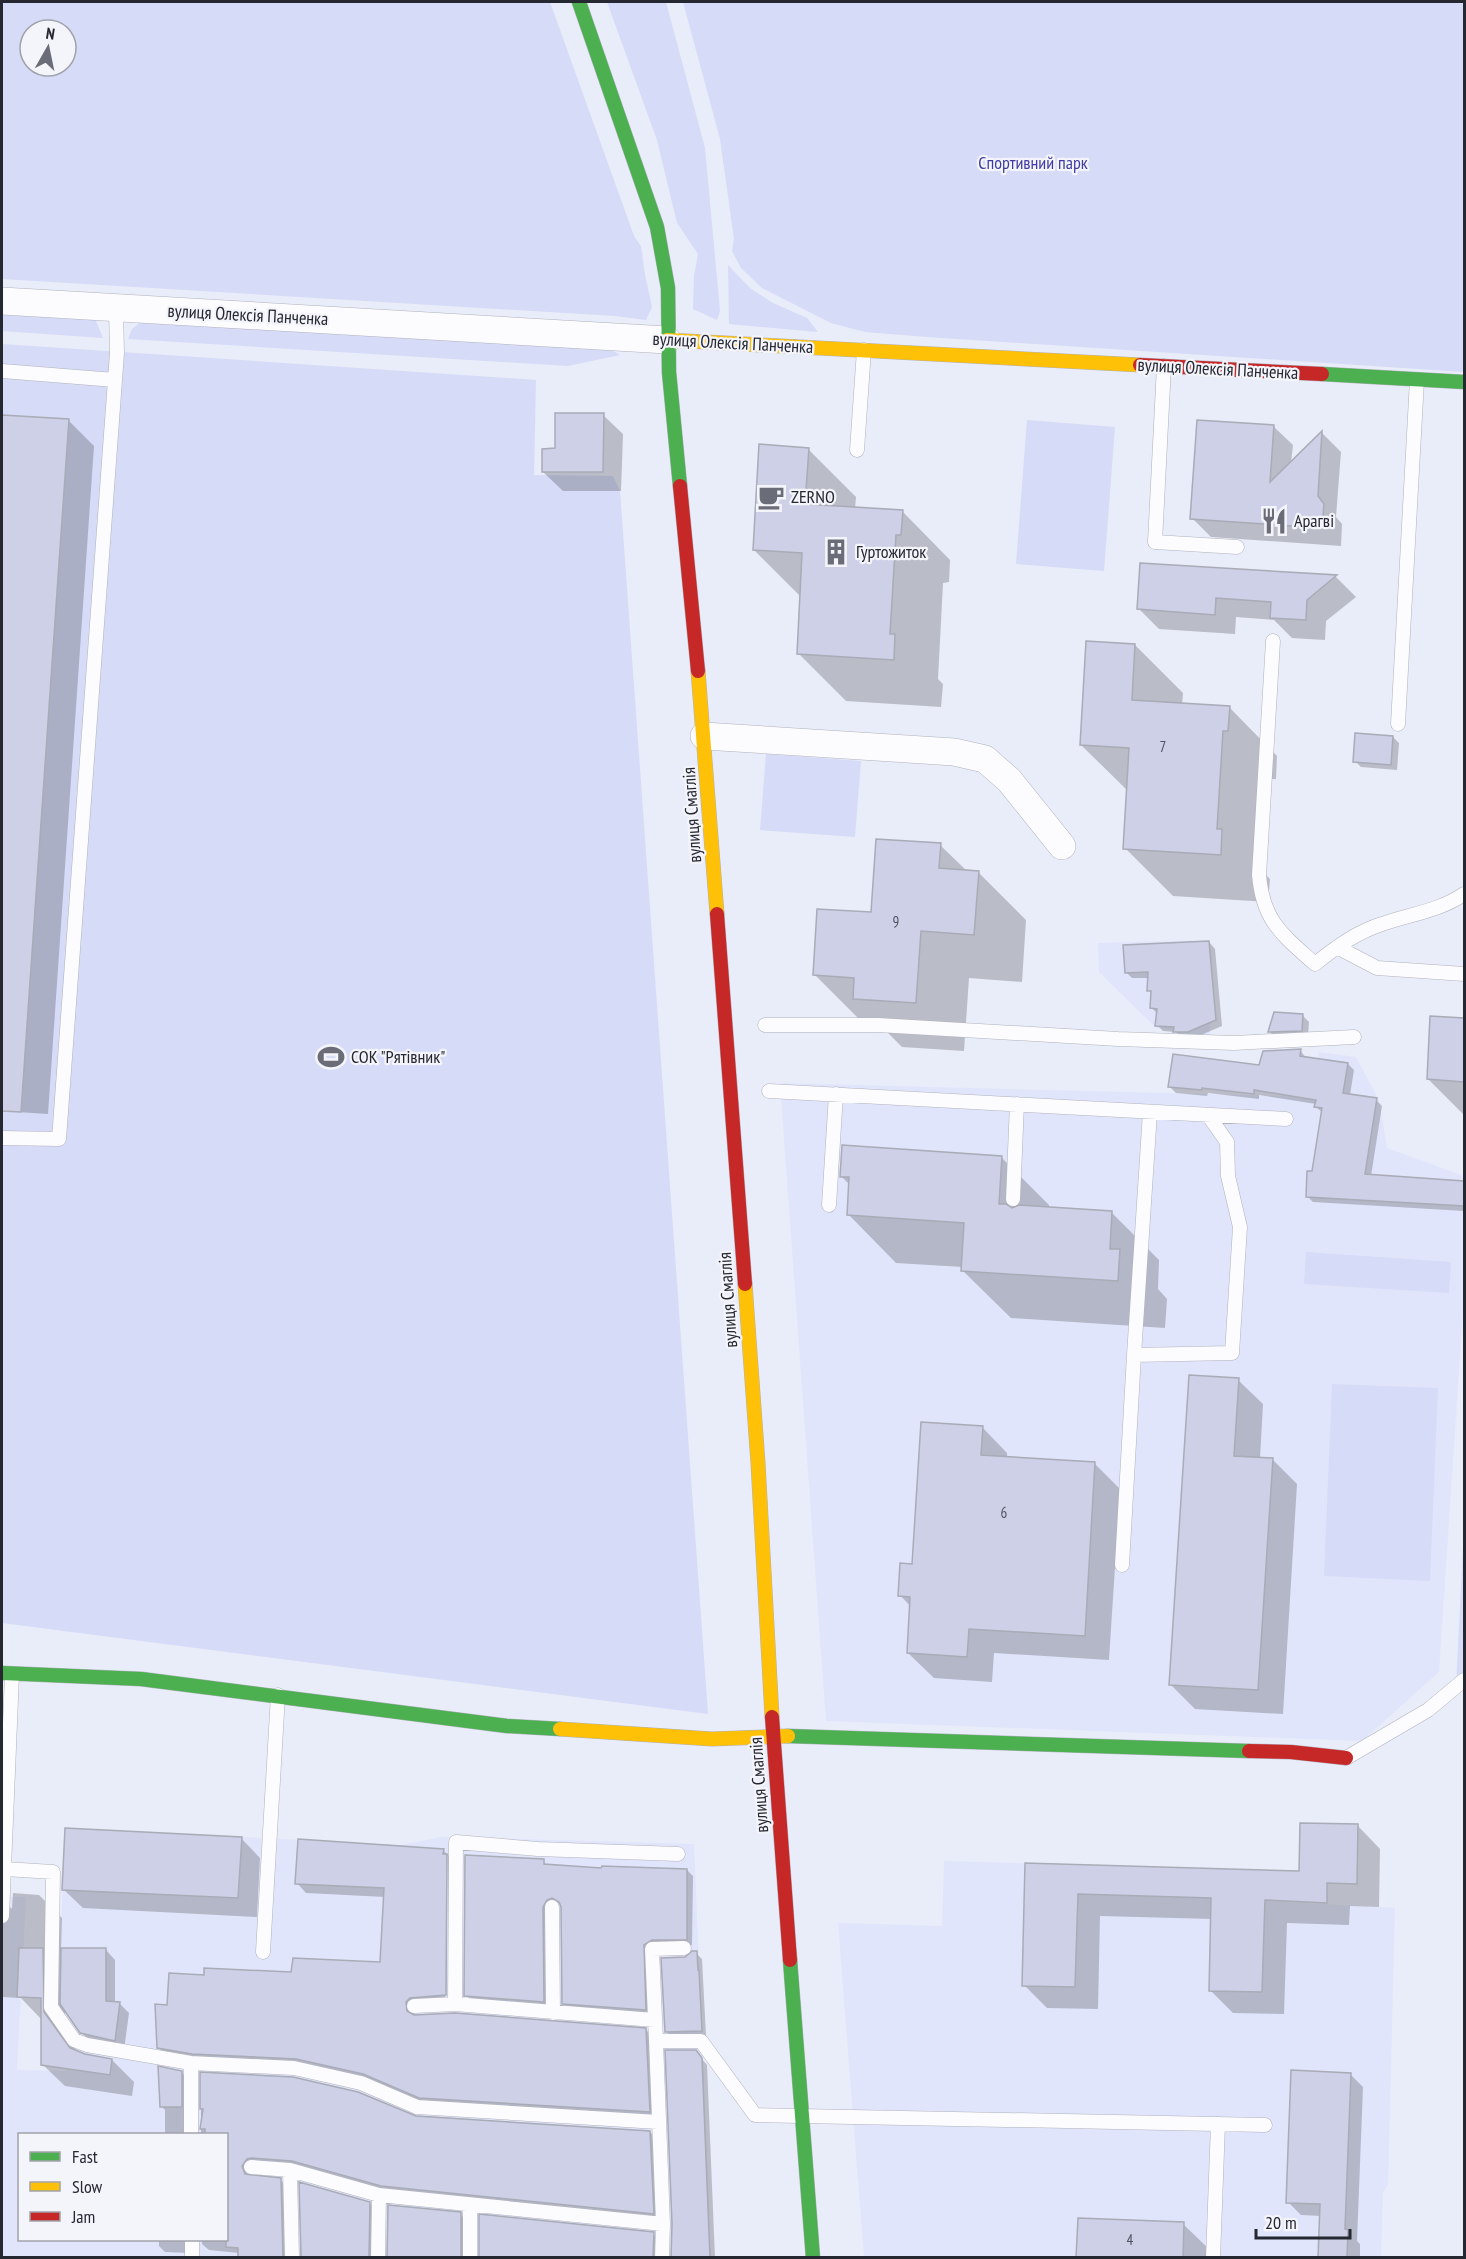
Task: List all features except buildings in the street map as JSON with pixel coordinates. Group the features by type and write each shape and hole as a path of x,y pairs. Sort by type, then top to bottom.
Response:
{"street":[{"name":"вулиця Смаглія","path":"579,2 657,227 668,288 667,340 704,736 757,1451 773,1736 813,2258"},
{"name":"вулиця Олексія Панченка","path":"2,301 667,340 1464,382"},
{"path":"704,736 954,752 985,759 1009,780 1062,846"},
{"path":"7,1674 141,1679 507,1726 712,1739 773,1736 1291,1752 1346,1758"}],"lane":[{"path":"2,1138 59,1139 114,380 116,308"},
{"path":"857,450 864,350"},
{"path":"1164,366 1155,542 1237,548"},
{"path":"2,371 114,380"},
{"path":"1398,724 1418,380"},
{"path":"1273,641 1259,866 1261,891 1274,925 1315,964 1337,947 1380,924 1429,911 1464,894"},
{"path":"1337,947 1377,968 1464,974"},
{"path":"765,1025 878,1025 1118,1039 1234,1043 1354,1037"},
{"path":"769,1091 1286,1119"},
{"path":"829,1205 836,1094"},
{"path":"1013,1199 1017,1104"},
{"path":"1122,1565 1150,1112"},
{"path":"1134,1355 1232,1353 1240,1227 1228,1176 1227,1142 1208,1115"},
{"path":"2,1916 5,1869 7,1674"},
{"path":"1346,1758 1428,1710 1464,1680"},
{"path":"263,1952 278,1695"},
{"path":"454,2004 456,1842 538,1849 678,1854"},
{"path":"5,1869 53,1872 51,2007 74,2040 87,2045 191,2063 294,2068 361,2083 417,2107 658,2122"},
{"path":"552,1907 553,2013"},
{"path":"662,2258 663,2224 652,1949 684,1948"},
{"path":"414,2006 454,2004 654,2020"},
{"path":"656,2041 701,2041 755,2115 1265,2125"},
{"path":"191,2063 191,2133"},
{"path":"1213,2258 1218,2124"},
{"path":"251,2167 290,2170 379,2195 663,2224"},
{"path":"290,2170 292,2258"},
{"path":"378,2258 379,2195"},
{"path":"470,2258 471,2205"},
{"path":"192,2241 192,2258"}],"shaded area":[{"path":"1209,940 1210,1037 1156,1028 1099,972 1098,943"},
{"path":"1319,1052 1356,1057 1379,1100 1387,1148 1464,1176 1464,1295 1439,1672 1362,1741 826,1721 780,1083 1315,1097"},
{"path":"65,1828 402,1845 441,1837 694,1844 711,2257 2,2258 2,1897 26,1897 17,2070 66,2071 58,2002"},
{"path":"944,1861 1265,1870 1265,1901 1395,1908 1388,2185 1383,2192 1381,2257 864,2257 838,1923 942,1926"}],"green space":[{"path":"2,2 550,2 634,236 641,246 652,307 646,320 615,316 2,279"},
{"path":"607,2 666,2 705,148 720,311 717,320 693,309 694,276 698,254 677,223 657,140"},
{"name":"Спортивний парк","path":"683,2 1464,2 1464,372 927,337 865,332 831,323 762,288 741,268 732,251 734,239 720,139"},
{"path":"728,265 750,288 773,303 807,318 818,332 729,324"},
{"path":"2,308 89,316 96,321 103,338 2,331"},
{"path":"142,321 607,347 620,355 568,366 128,339 132,329"},
{"name":"СОК \"Рятівник\"","path":"2,344 536,380 534,475 613,476 620,491 708,1714 2,1623"},
{"path":"1027,420 1115,427 1104,571 1016,564"},
{"path":"766,754 861,761 855,837 760,830"},
{"path":"1306,1252 1451,1262 1449,1293 1304,1284"},
{"path":"1332,1384 1438,1388 1430,1581 1324,1576"},
{"path":"1464,1526 1464,1680 1456,1687"}],"traffic: fast":[{"path":"579,2 657,227 668,288 669,372 680,486"},
{"path":"1322,374 1464,382"},
{"path":"2,1673 141,1679 507,1726 560,1729"},
{"path":"788,1736 1249,1751"},
{"path":"790,1960 813,2258"}],"traffic: slow":[{"path":"667,340 1140,365"},
{"path":"698,671 717,914"},
{"path":"745,1284 758,1463 772,1717"},
{"path":"560,1729 712,1739 788,1736"}],"traffic: jam":[{"path":"1140,365 1322,374"},
{"path":"680,486 698,671"},
{"path":"717,914 745,1284"},
{"path":"772,1717 790,1960"},
{"path":"1249,1751 1291,1752 1346,1758"}],"place":[{"name":"ZERNO","path":"771,497"},
{"name":"Арагві","path":"1274,521"},
{"name":"Гуртожиток","path":"836,552"},
{"name":"СОК \"Рятівник\"","path":"331,1057"}]}
